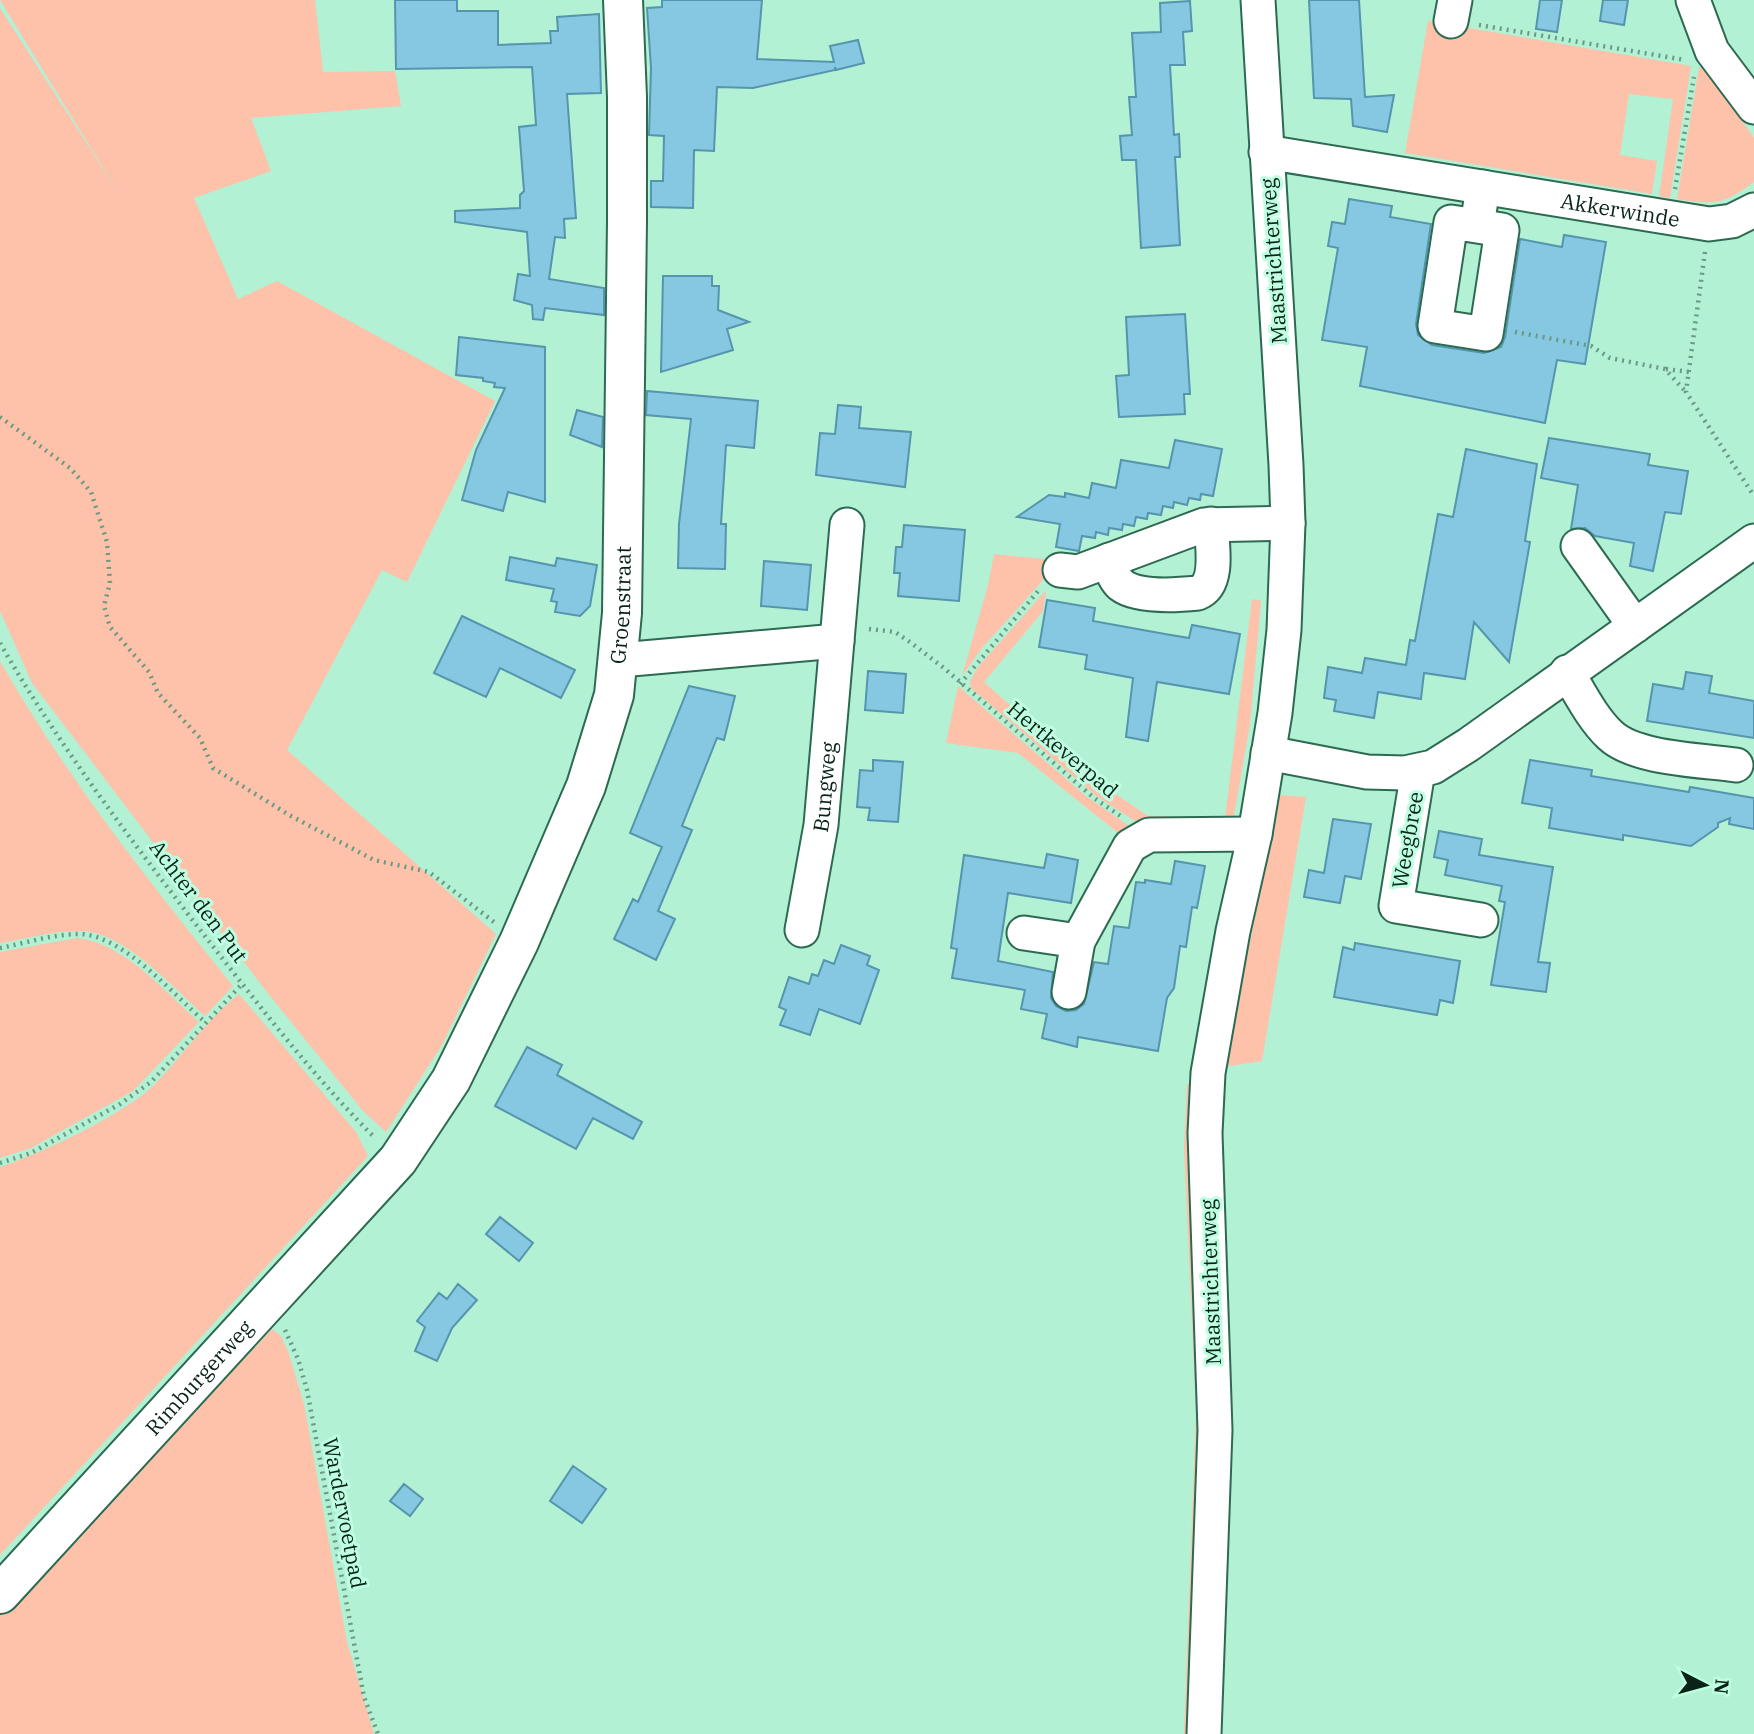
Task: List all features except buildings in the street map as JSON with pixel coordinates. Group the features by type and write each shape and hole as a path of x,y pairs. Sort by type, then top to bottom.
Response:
{"street":[{"name":"Groenstraat","path":"398,1160 451,1080 519,942 586,786 614,695 620,660 627,221 627,97 623,0"},
{"name":"Maastrichterweg","path":"1204,1734 1215,1430 1205,1133 1208,1085 1214,1030 1255,834 1268,753 1284,630 1288,523 1258,0"},
{"path":"1693,0 1704,57 1754,107"},
{"name":"Akkerwinde","path":"1266,152 1709,224 1732,221 1754,210"},
{"path":"1478,226 1483,187"},
{"path":"1451,222 1478,226 1502,230 1486,334 1435,326 1451,222"},
{"path":"1060,570 1078,572 1211,524 1288,523"},
{"path":"1109,560 1113,574 1121,584 1136,591 1198,593 1209,585 1211,579 1211,524"},
{"name":"Bungweg","path":"802,930 821,825 847,525"},
{"name":"Weegbree","path":"1268,753 1367,772 1388,774 1418,771 1452,756 1754,541"},
{"path":"1578,546 1635,626"},
{"path":"620,660 837,641"},
{"path":"1567,672 1602,726 1624,746 1736,765"},
{"name":"Weegbree","path":"1418,771 1396,906 1481,920"},
{"path":"1069,992 1078,941 1130,846 1149,835 1255,834"},
{"path":"1024,933 1078,941"},
{"name":"Rimburgerweg","path":"0,1594 398,1160"}],"path":[{"path":"1453,10 1704,57 1670,218"},
{"path":"1686,392 1709,224"},
{"path":"1487,327 1591,346 1610,358 1689,373"},
{"path":"1665,369 1686,392 1754,496"},
{"path":"0,417 53,454 91,492 107,542 110,583 104,606 110,627 149,672 158,693 201,738 213,768 291,816 374,860 429,872 519,942"},
{"path":"960,684 1003,629 1060,570"},
{"name":"Hertkeverpad","path":"837,641 847,631 872,628 895,632 1094,798 1149,835"},
{"name":"Achter den Put","path":"0,643 30,696 156,872 242,984 357,1119 398,1160"},
{"path":"0,948 68,935 102,938 130,956 205,1022"},
{"path":"0,1163 31,1153 120,1104 151,1082 242,984"},
{"name":"Wardervoetpad","path":"261,1308 285,1330 301,1370 364,1697 378,1734"}],"shaded area":[{"path":"0,0 315,0 323,72 395,71 401,106 251,118 271,171 194,198 238,299 277,281 495,401 407,582 382,570 287,750 496,934 442,1045 386,1132 363,1111 266,991 32,683 0,611 0,8 119,194"},
{"path":"1428,21 1691,66 1670,198 1659,196 1673,99 1629,94 1620,155 1657,161 1652,194 1405,153"},
{"path":"1699,67 1709,73 1754,138 1754,182 1726,199 1710,202 1677,199"},
{"path":"994,554 1053,560 1044,579 982,648 962,676 988,585"},
{"path":"1046,590 1043,611 984,682 1092,778 1148,816 1225,818 1252,599 1261,601 1250,724 1232,826 1144,827 1095,795 971,688 970,681 978,667"},
{"path":"0,661 81,788 233,986 205,1016 148,963 98,934 61,932 0,943"},
{"path":"958,686 1087,797 1135,830 1122,836 1018,753 946,743"},
{"path":"1279,795 1306,797 1262,1061 1229,1066 1227,1058"},
{"path":"77,938 112,949 128,959 199,1022 133,1091 31,1148 0,1158 0,952"},
{"path":"239,994 356,1132 368,1156 0,1555 0,1167 81,1132 141,1096"},
{"path":"1187,1084 1196,1085 1201,1438 1192,1734 1184,1734 1196,1413 1184,1148"},
{"path":"272,1329 281,1336 288,1351 304,1404 347,1642 374,1734 0,1734 0,1615 113,1491 118,1495"}]}
